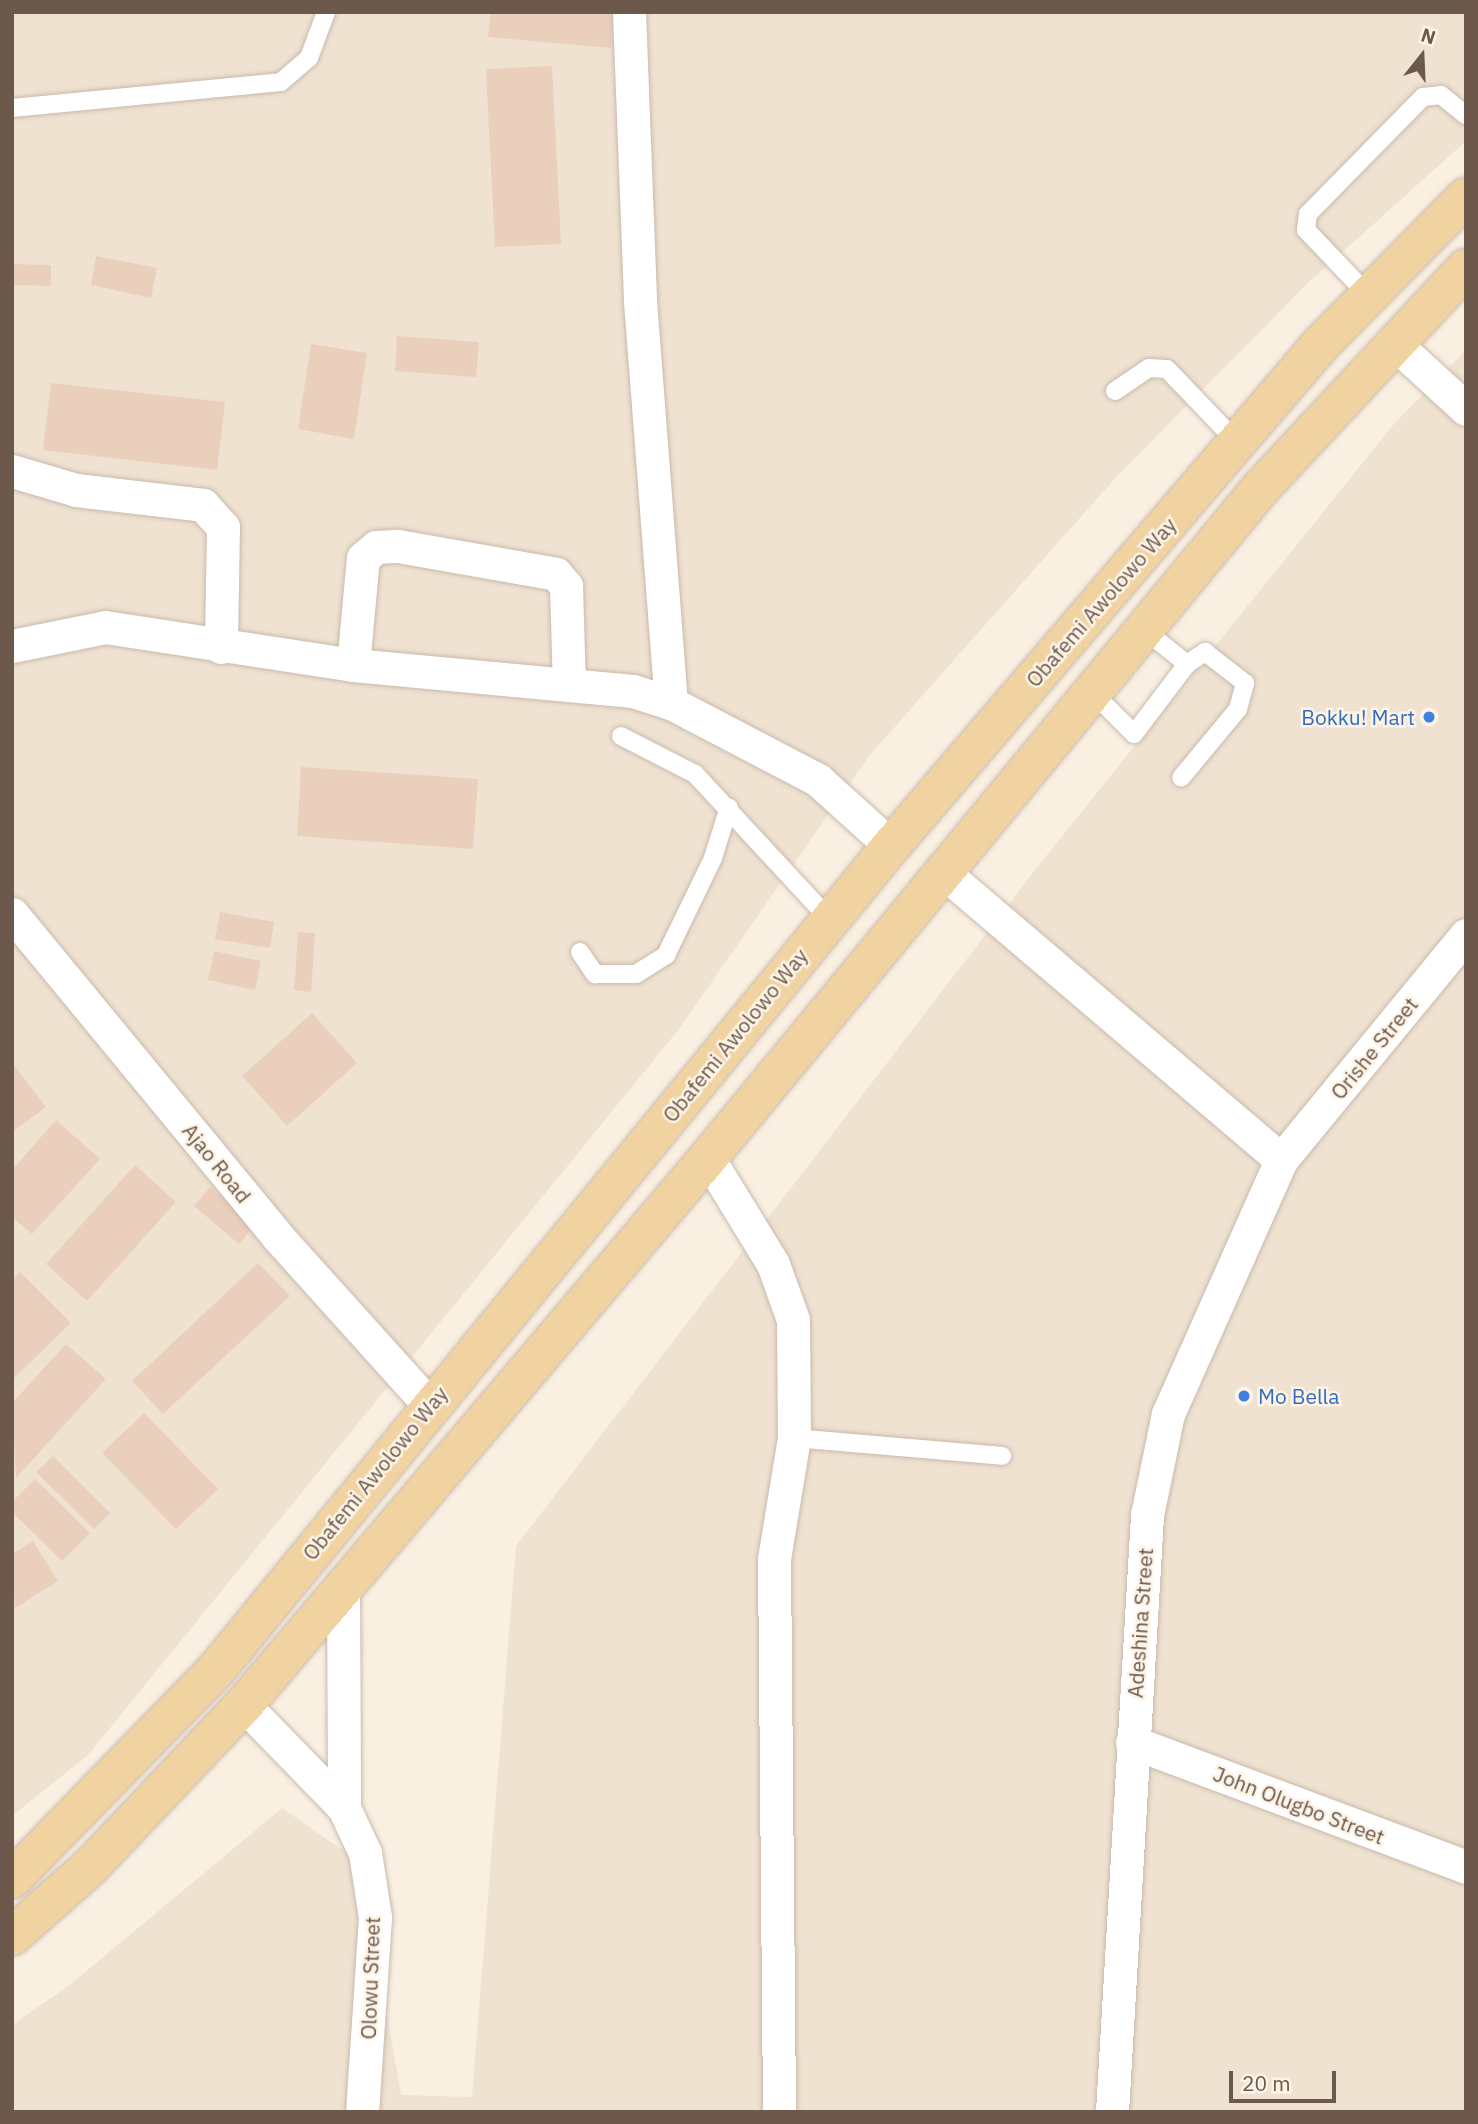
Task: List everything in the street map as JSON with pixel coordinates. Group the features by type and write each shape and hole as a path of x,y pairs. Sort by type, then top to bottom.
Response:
{"main road":[{"name":"Obafemi Awolowo Way","path":"12,1879 216,1670 891,846 1237,442 1368,295 1466,197"},
{"path":"12,1936 91,1866 244,1706 708,1158 1142,628 1393,342 1466,268"}],"street":[{"path":"629,12 639,301 671,703"},
{"path":"1393,342 1466,409"},
{"path":"12,471 76,490 203,505 223,527 221,647"},
{"path":"353,665 363,558 376,547 398,546 556,574 566,586 569,685"},
{"path":"12,646 105,626 221,647 353,665 633,691 671,703 818,780 891,846"},
{"path":"943,872 1281,1160"},
{"name":"Ajao Road","path":"12,914 278,1237 430,1406"},
{"name":"Orishe Street","path":"1281,1160 1466,935"},
{"path":"708,1158 773,1264 793,1320 794,1438 774,1559 779,2112"},
{"name":"Adeshina Street","path":"1112,2112 1147,1515 1168,1414 1281,1160"},
{"name":"Olowu Street","path":"343,1588 344,1808"},
{"name":"Olowu Street","path":"244,1706 344,1808 365,1853 375,1917 362,2112"},
{"name":"John Olugbo Street","path":"1132,1742 1466,1867"}],"lane":[{"path":"12,107 281,82 309,58 326,12"},
{"path":"1368,295 1306,230 1308,214 1423,97 1441,95 1466,115"},
{"path":"1115,391 1149,368 1167,369 1237,442"},
{"path":"1142,628 1188,664"},
{"path":"1092,692 1134,734 1195,655 1213,655 1237,671 1245,695 1181,778"},
{"path":"621,736 695,774 729,807 830,920"},
{"path":"580,952 595,974 636,974 666,955 713,858 729,807"},
{"path":"794,1438 1002,1455"}],"shaded area":[{"path":"12,12 1466,12 1466,141 1308,283 1117,476 869,756 679,1029 88,1755 12,1816"},
{"path":"1466,350 1466,2112 12,2112 12,2025 67,1987 282,1808 361,1863 401,2095 472,2097 516,1546 1042,861 1394,424"}],"building":[{"path":"491,12 614,12 611,48 488,37"},
{"path":"552,66 561,244 495,247 486,69"},
{"path":"96,256 157,268 151,298 91,285"},
{"path":"12,264 51,265 51,286 12,285"},
{"path":"397,336 479,342 476,377 395,371"},
{"path":"311,344 367,353 354,439 298,429"},
{"path":"51,383 225,402 217,470 43,450"},
{"path":"301,767 478,779 473,849 297,836"},
{"path":"220,912 274,922 270,948 215,939"},
{"path":"298,932 315,933 311,992 294,990"},
{"path":"214,951 261,961 255,990 208,980"},
{"path":"312,1013 357,1063 287,1126 242,1076"},
{"path":"14,1065 46,1107 12,1132 12,1067"},
{"path":"56,1120 100,1159 32,1234 12,1217 12,1170"},
{"path":"135,1165 176,1202 87,1301 46,1264"},
{"path":"210,1187 255,1225 239,1244 194,1206"},
{"path":"258,1263 290,1296 163,1414 132,1381"},
{"path":"20,1272 71,1323 12,1380 12,1280"},
{"path":"66,1344 106,1379 16,1478 12,1403"},
{"path":"144,1413 218,1489 176,1529 102,1453"},
{"path":"53,1456 110,1513 94,1529 36,1472"},
{"path":"35,1479 90,1533 62,1561 12,1512 12,1502"},
{"path":"33,1541 58,1581 15,1608 12,1554"}],"place":[{"name":"Bokku! Mart","path":"1429,717"},
{"name":"Mo Bella","path":"1244,1396"}]}
